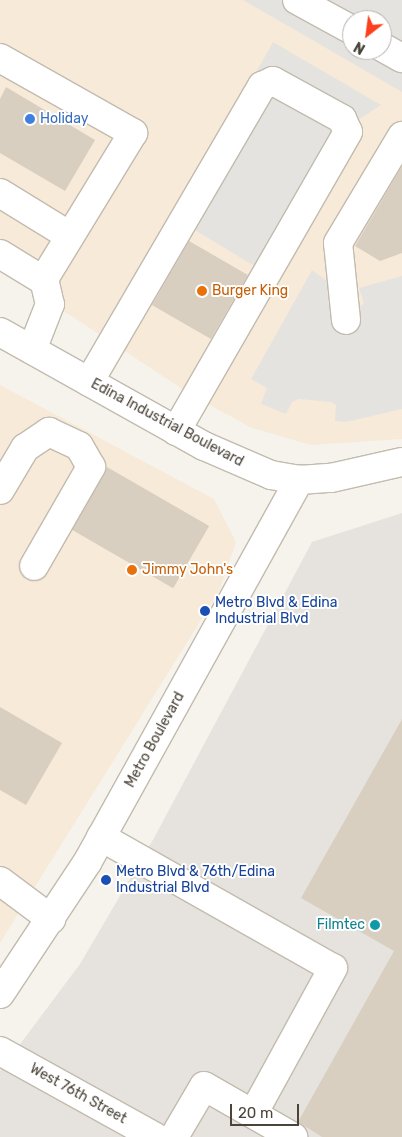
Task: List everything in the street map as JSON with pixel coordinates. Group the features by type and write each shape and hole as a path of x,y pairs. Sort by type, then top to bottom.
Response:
{"street":[{"path":"297,0 342,25"},
{"path":"0,58 133,134 44,281"},
{"path":"89,382 262,86 274,81 342,120 348,132 176,431"},
{"path":"346,320 338,243 402,136"},
{"path":"0,193 70,236"},
{"path":"0,254 44,281 50,304 32,350"},
{"name":"Edina Industrial Boulevard","path":"0,332 176,431 240,464 299,480 331,478 402,462"},
{"path":"0,490 24,448 49,432 79,446 91,467 34,566"},
{"name":"Metro Boulevard","path":"0,994 51,919 101,837 299,480"},
{"path":"101,837 333,968 253,1114"},
{"path":"3,890 51,919"},
{"name":"West 76th Street","path":"0,1050 155,1137"},
{"path":"174,1137 204,1086 293,1137"}],"shaded area":[{"path":"0,0 402,0 402,439 311,445 252,428 193,396 0,269"},
{"path":"243,0 402,0 402,92 347,60 392,60 392,10 342,10 342,57"},
{"path":"273,42 381,105 341,131 261,270 175,218"},
{"path":"312,270 361,306 364,303 359,288 402,276 402,409 346,422 335,421 336,405 331,402 299,399 292,402 286,414 261,404 267,388 251,379"},
{"path":"0,385 214,499 236,542 219,591 0,943"},
{"path":"402,513 402,1137 0,1137 0,1071 80,964 154,838 312,542"}],"building":[{"name":"Holiday","path":"6,87 95,140 65,191 0,153 0,99"},
{"path":"402,166 402,253 380,261 355,246"},
{"name":"Burger King","path":"189,241 248,275 211,339 152,305"},
{"path":"107,467 209,526 173,588 71,529"},
{"path":"0,707 62,743 26,805 0,790"},
{"name":"Filmtec","path":"402,719 402,1137 322,1137 298,1122 394,951 301,898"}],"place":[{"name":"Holiday","path":"30,119"},
{"name":"Burger King","path":"202,291"},
{"name":"Jimmy John's","path":"132,570"},
{"name":"Metro Blvd & Edina Industrial Blvd","path":"205,611"},
{"name":"Metro Blvd & 76th/Edina Industrial Blvd","path":"106,880"},
{"name":"Filmtec","path":"375,925"}]}
